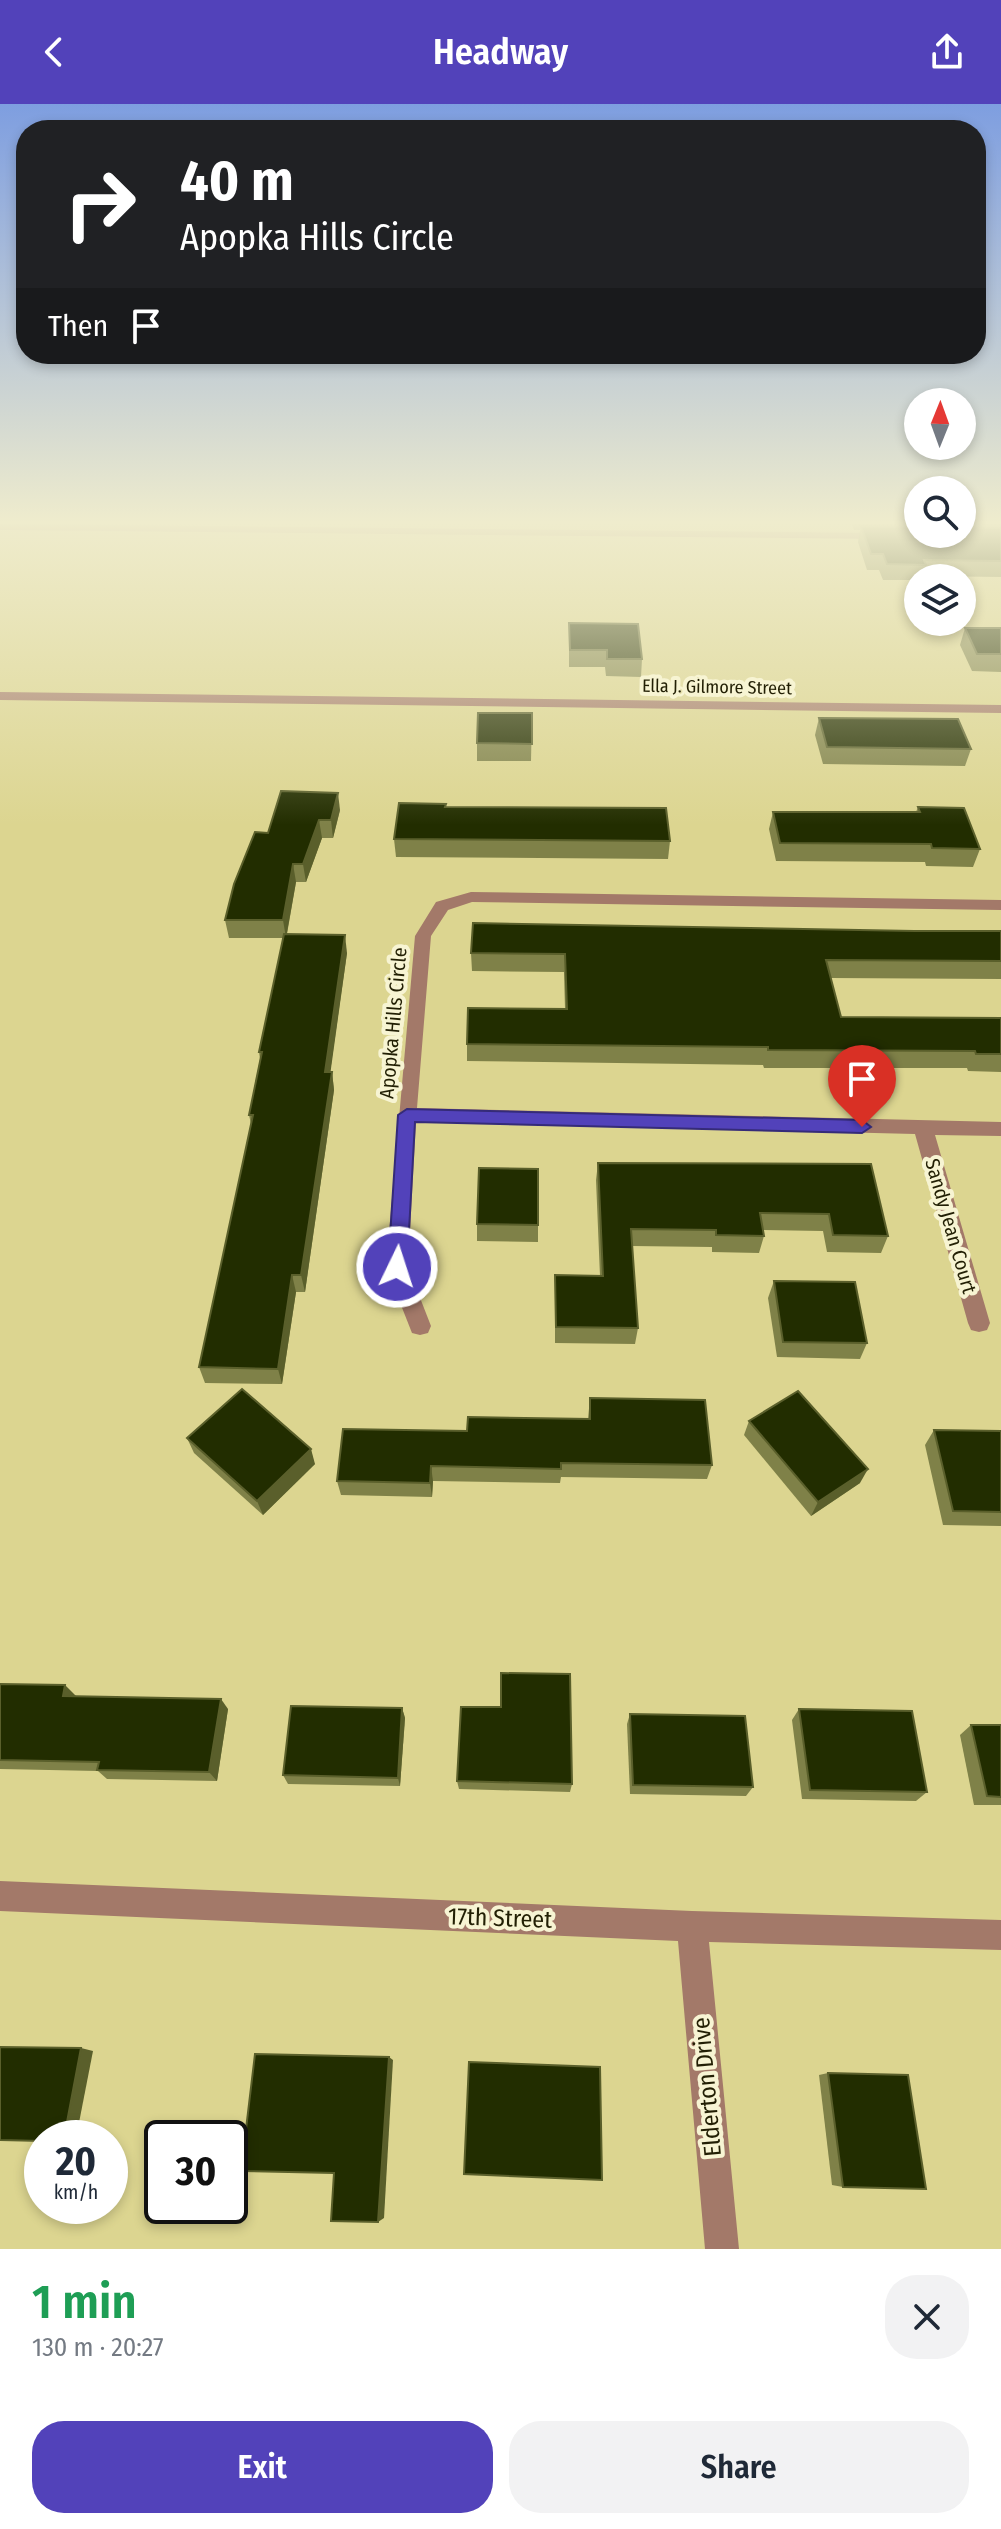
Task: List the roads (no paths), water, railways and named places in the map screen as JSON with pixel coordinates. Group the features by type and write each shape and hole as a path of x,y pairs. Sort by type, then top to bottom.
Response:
{"street":[{"name":"Ella J. Gilmore Street","path":"0,696 1001,709"},
{"name":"Apopka Hills Circle","path":"1001,905 471,897 442,906 423,936 407,1115 1001,1129"},
{"path":"407,1115 397,1267 420,1326"},
{"name":"Sandy Jean Court","path":"923,1128 979,1323"},
{"name":"17th Street","path":"0,1896 692,1926 1001,1935"},
{"name":"Elderton Drive","path":"692,1926 722,2249"}]}
